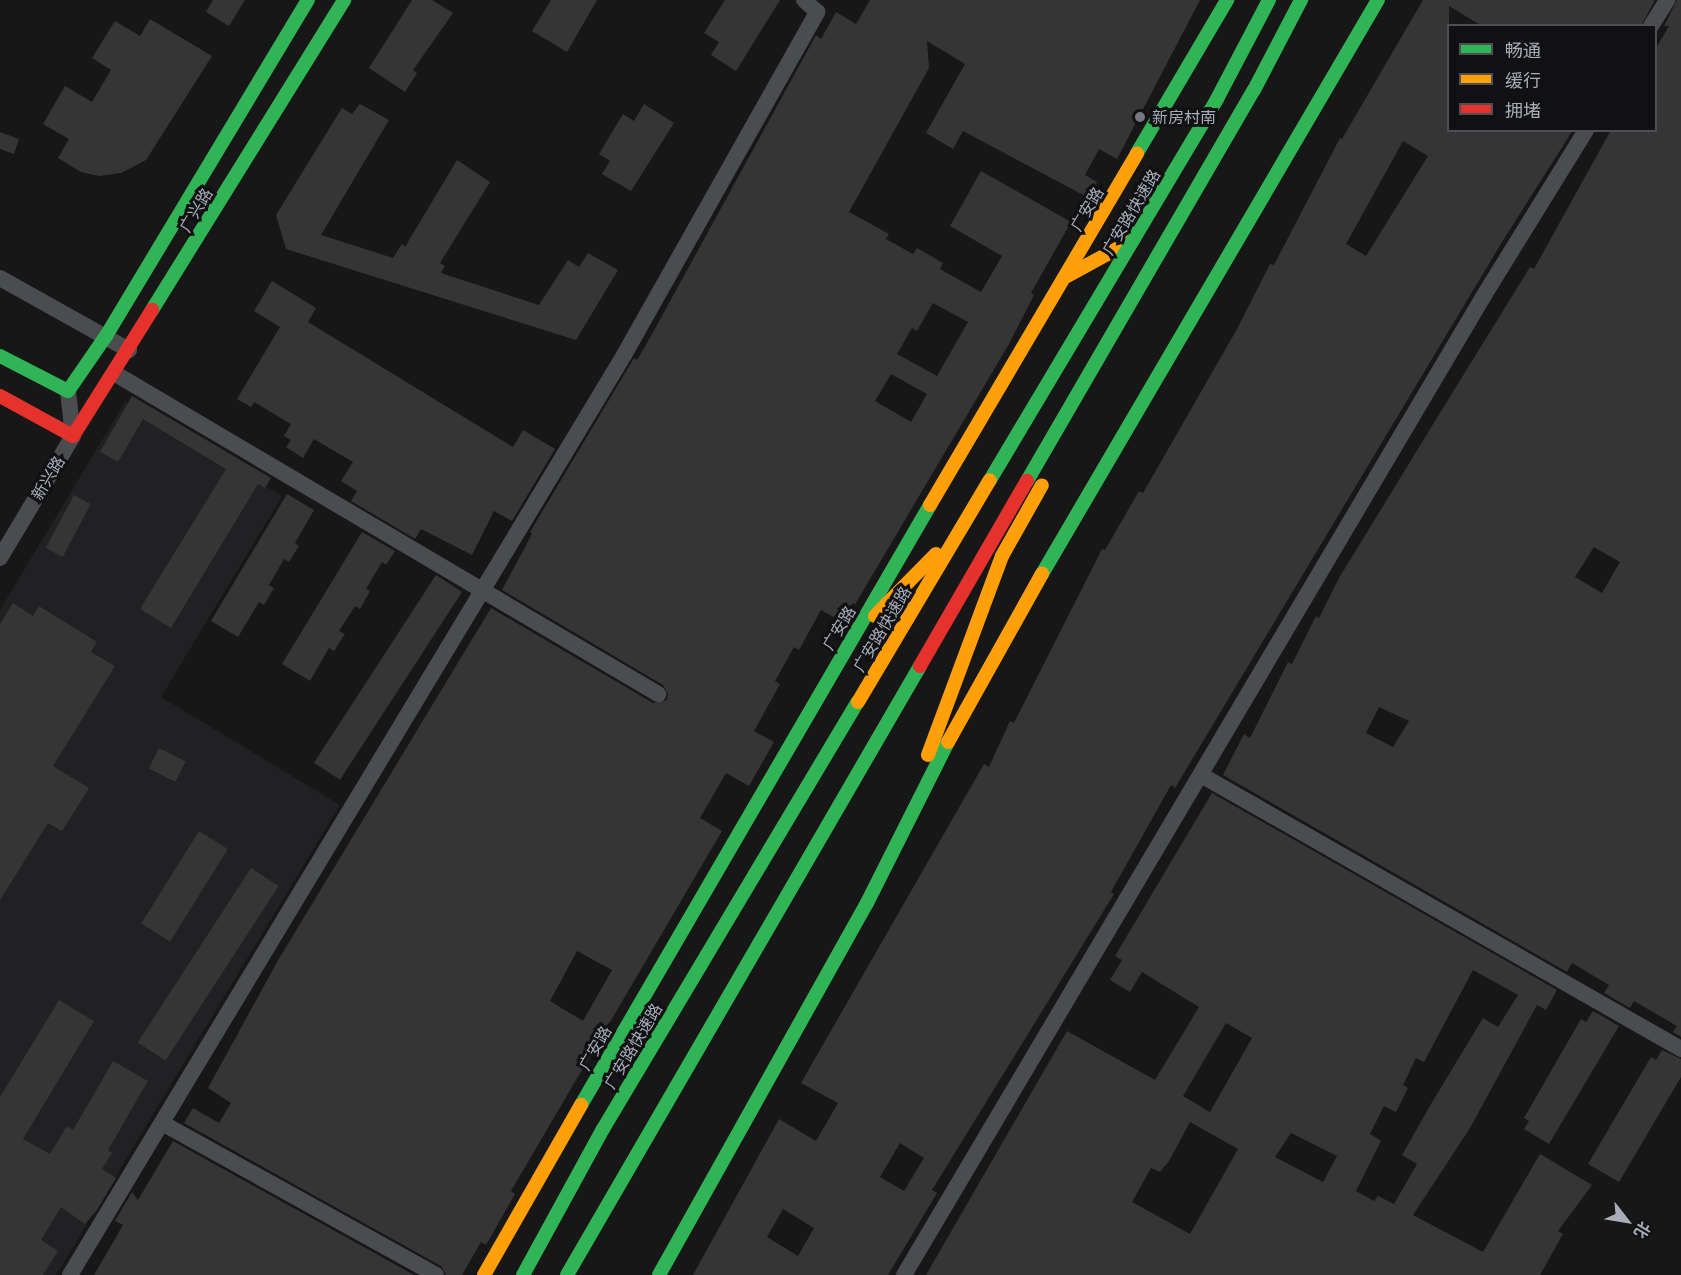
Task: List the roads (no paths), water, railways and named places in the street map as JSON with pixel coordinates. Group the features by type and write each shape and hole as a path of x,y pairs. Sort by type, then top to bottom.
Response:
{"main road":[{"name":"广兴路","path":"68,391 106,336 308,0"},
{"name":"广兴路","path":"74,436 344,0"},
{"name":"广安路","path":"484,1275 851,640 1227,0"},
{"name":"广安路快速路","path":"524,1275 603,1129 1217,99 1269,0"},
{"path":"851,640 992,499 1282,0"},
{"path":"567,1275 1254,90 1302,0"},
{"path":"898,836 1002,556 1317,0"},
{"path":"658,1275 867,903 898,836 992,659 1378,0"},
{"path":"1066,276 1147,232"},
{"path":"0,356 68,391"},
{"path":"0,396 74,436"}],"street":[{"path":"70,1275 624,355 817,12 804,0"},
{"path":"1652,24 1666,0"},
{"path":"904,1275 1483,297 1585,132"},
{"path":"0,278 129,350"},
{"path":"114,373 484,589 658,694"},
{"path":"68,391 74,436"},
{"name":"新兴路","path":"0,558 74,436"},
{"path":"1201,775 1681,1049"},
{"path":"162,1123 436,1275"}],"place":[{"name":"新房村南","path":"1140,117"}]}
